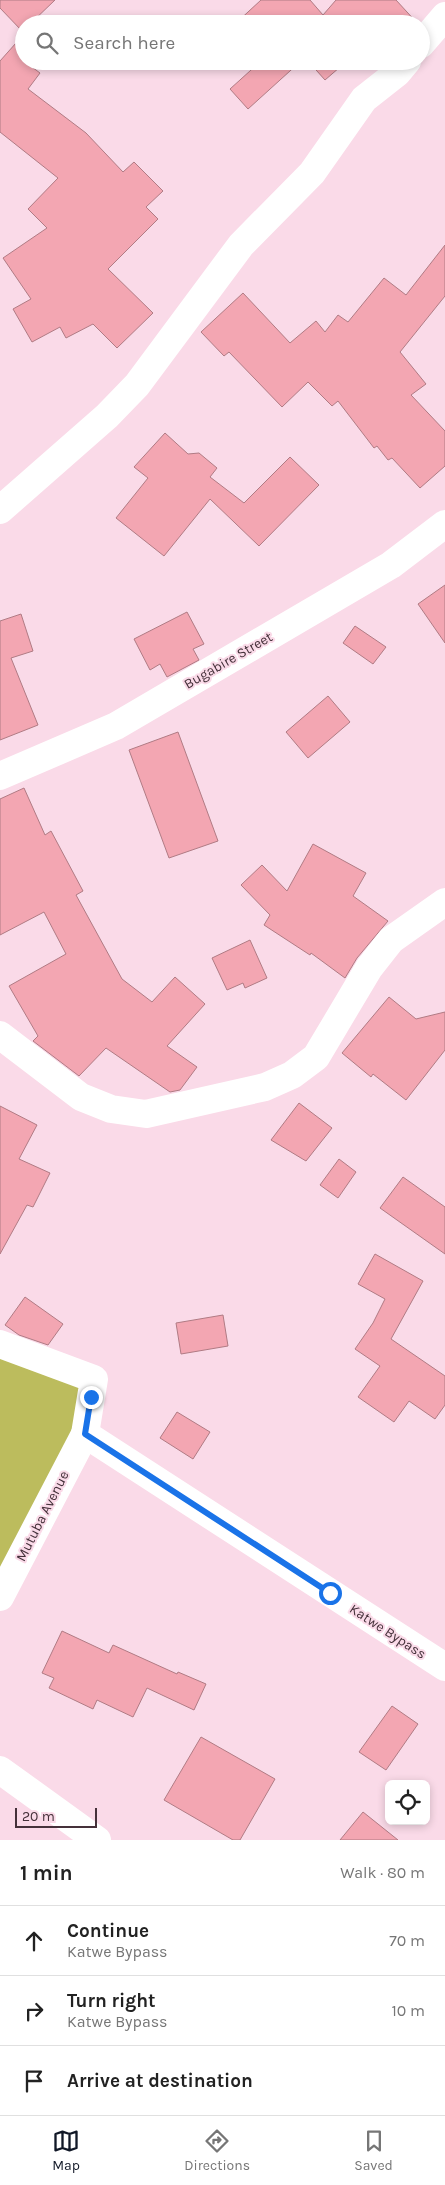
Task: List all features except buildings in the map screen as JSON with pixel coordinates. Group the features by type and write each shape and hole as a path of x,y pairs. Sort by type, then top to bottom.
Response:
{"street":[{"path":"430,34 445,16"},
{"path":"0,510 107,416 137,385 241,245 312,173 364,99 400,70"},
{"name":"Bugabire Street","path":"0,776 116,726 391,565 445,524"},
{"path":"0,1036 82,1098 111,1109 146,1114 265,1087 292,1075 316,1057 369,968 391,940 445,902"},
{"path":"0,1344 94,1379 85,1434"},
{"name":"Mutuba Avenue","path":"0,1597 85,1434"},
{"name":"Katwe Bypass","path":"85,1434 445,1667"},
{"path":"0,1770 97,1840"}],"shaded area":[{"path":"0,1341 94,1379 0,1610"}],"route":[{"path":"91,1397 85,1434 330,1593"}]}
